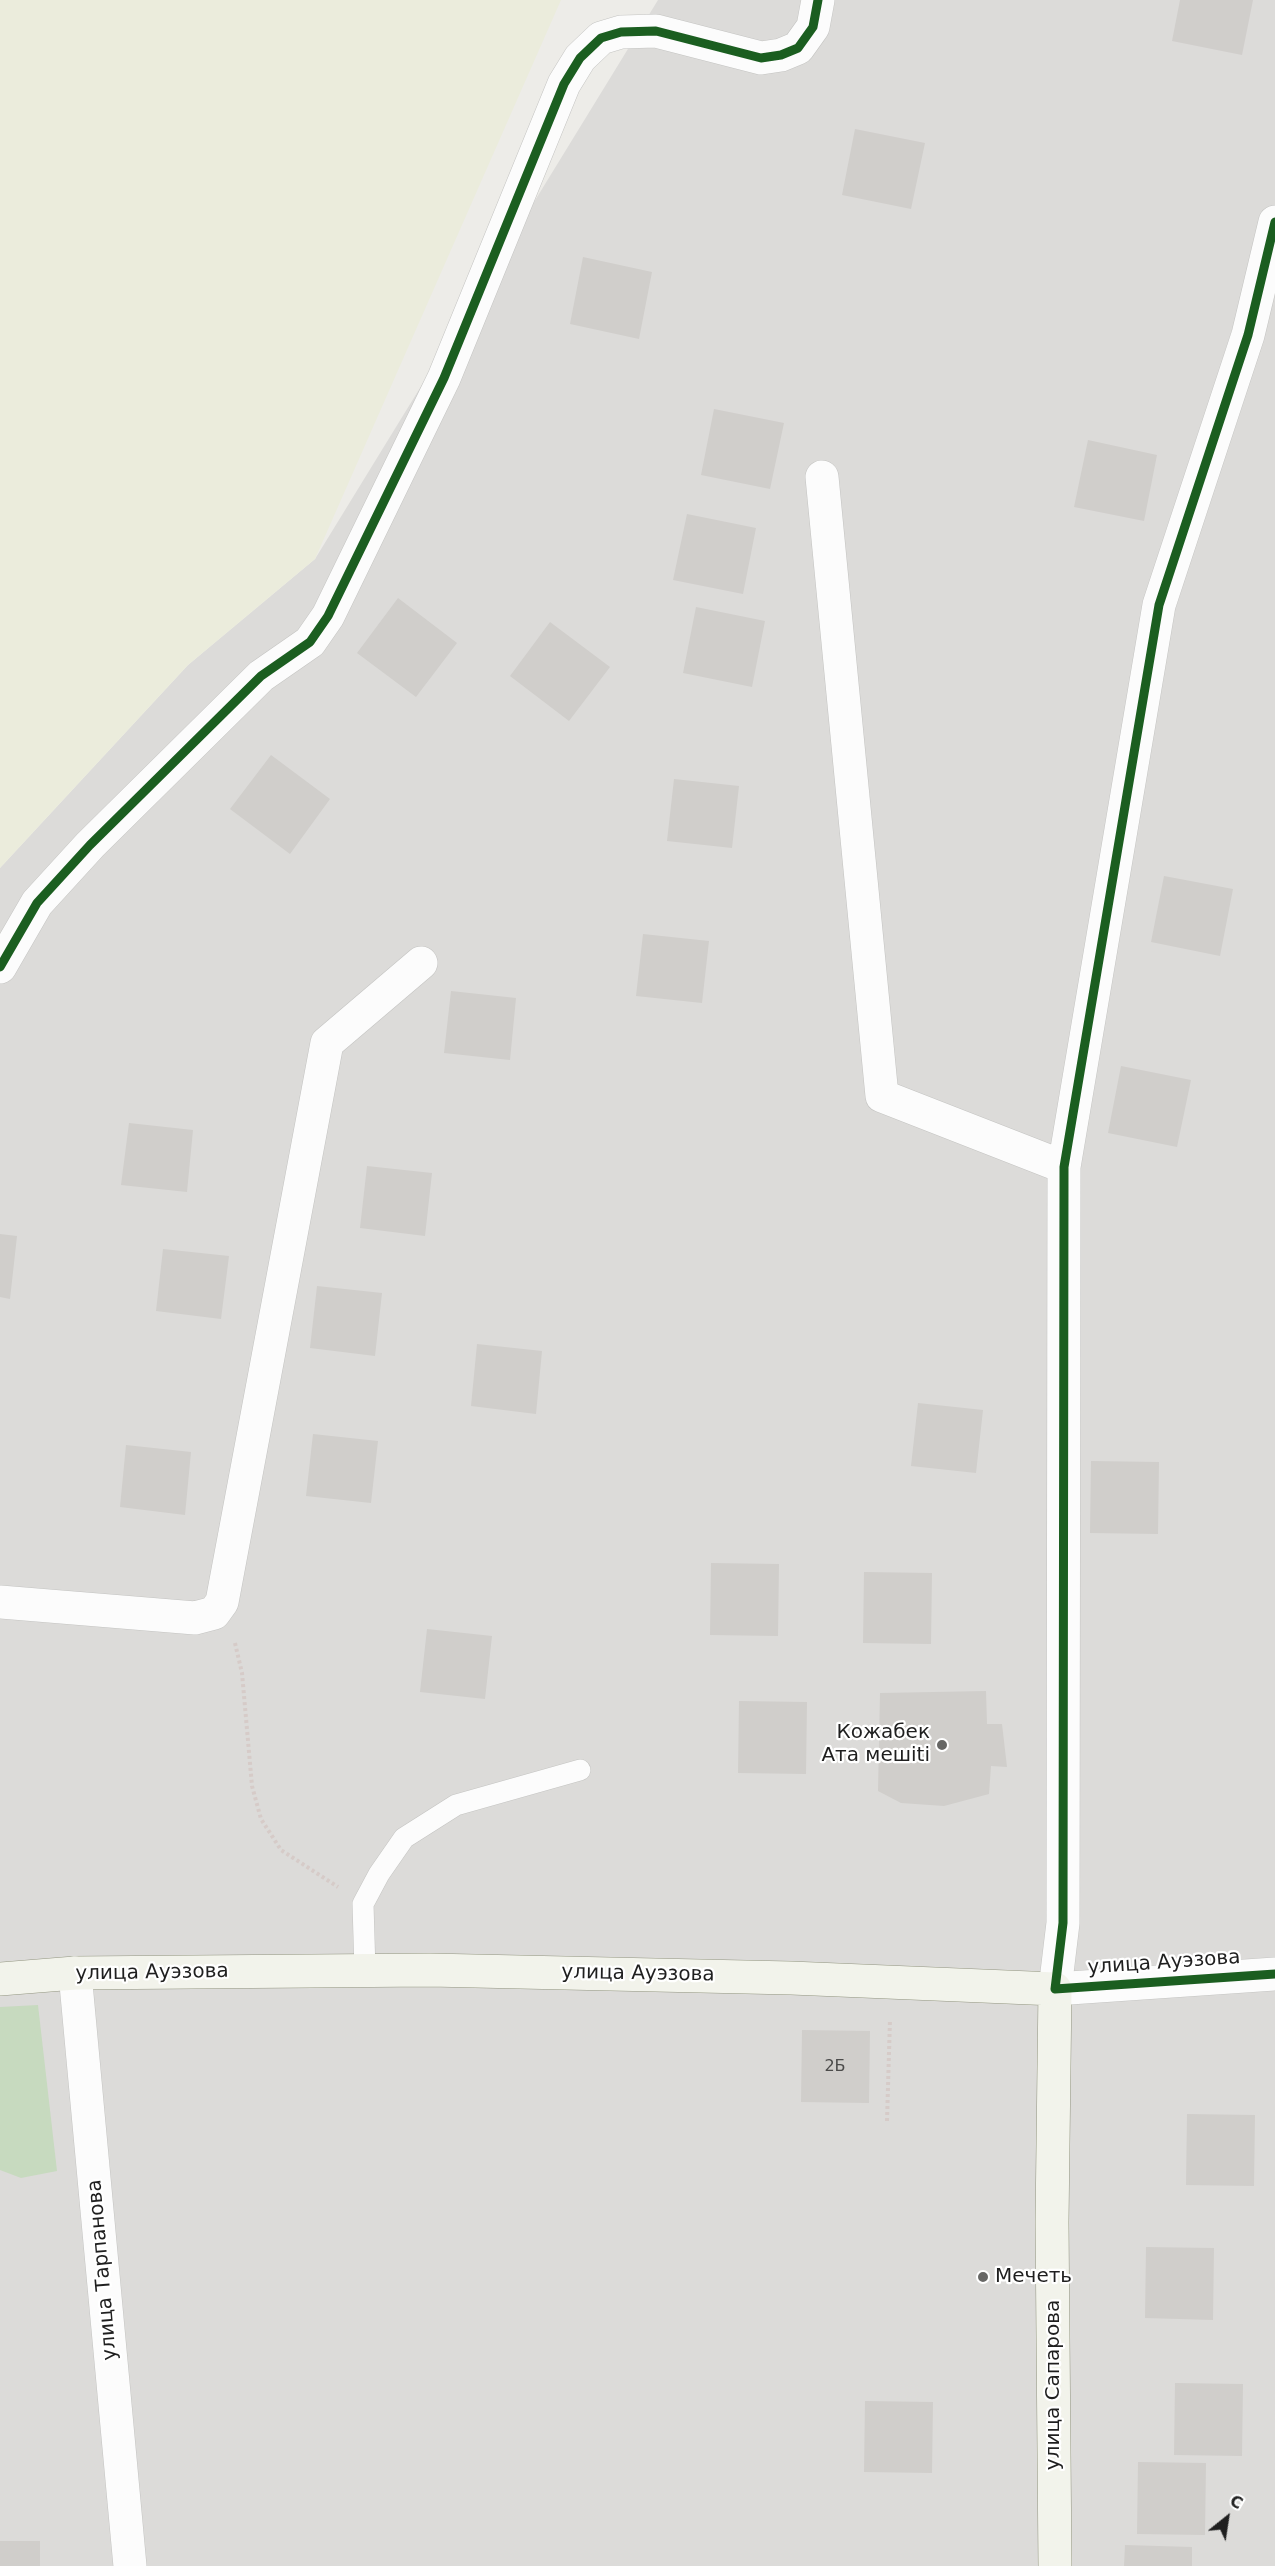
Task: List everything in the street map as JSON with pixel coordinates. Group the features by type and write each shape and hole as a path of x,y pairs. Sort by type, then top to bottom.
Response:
{"main road":[{"name":"улица Ауэзова","path":"0,1979 75,1973 454,1970 1056,1989"},
{"name":"улица Сапарова","path":"1055,2566 1052,2222 1056,1989"}],"street":[{"path":"0,967 37,903 90,845 261,676 310,642 328,616 444,378 564,84 580,58 601,38 621,32 656,31 761,58 781,54 798,48 813,27 818,0"},
{"path":"1056,1989 1063,1923 1064,1167 1159,605 1248,334 1275,222"},
{"path":"822,477 882,1096 1064,1167"},
{"path":"0,1602 195,1618 214,1613 222,1602 327,1043 421,963"},
{"name":"улица Тарпанова","path":"75,1973 130,2566"},
{"name":"улица Ауэзова","path":"1056,1989 1275,1974"}],"lane":[{"path":"365,1971 363,1904 379,1874 404,1838 456,1805 580,1770"}],"path":[{"path":"214,1613 235,1641 242,1673 252,1786 261,1819 281,1850 363,1904"},
{"path":"887,2121 891,1982"}],"shaded area":[{"path":"658,0 1275,0 1275,2566 0,2566 0,868 188,665 315,559"}],"green space":[{"path":"0,0 561,0 315,559 188,665 0,868"},
{"path":"38,2005 57,2171 21,2178 0,2170 0,2007"}],"building":[{"path":"1180,0 1253,0 1242,55 1172,41"},
{"path":"855,129 925,143 911,209 842,195"},
{"path":"583,257 652,272 639,339 570,324"},
{"path":"714,409 784,423 770,489 701,475"},
{"path":"1088,440 1157,455 1144,521 1074,507"},
{"path":"687,514 756,528 743,594 673,580"},
{"path":"398,598 457,643 416,697 357,653"},
{"path":"696,607 765,621 752,687 683,673"},
{"path":"550,622 610,667 569,721 510,676"},
{"path":"271,755 330,799 290,854 230,809"},
{"path":"674,779 739,786 732,848 667,841"},
{"path":"1164,876 1233,889 1220,956 1151,942"},
{"path":"643,934 709,941 702,1003 636,996"},
{"path":"451,991 516,998 510,1060 444,1053"},
{"path":"1121,1066 1191,1080 1177,1147 1108,1133"},
{"path":"129,1123 193,1130 187,1192 121,1185"},
{"path":"367,1166 432,1173 425,1236 360,1228"},
{"path":"0,1234 17,1236 10,1299 0,1297"},
{"path":"163,1249 229,1256 221,1319 156,1311"},
{"path":"317,1286 382,1293 375,1356 310,1348"},
{"path":"477,1344 542,1351 536,1414 471,1406"},
{"path":"918,1403 983,1410 976,1473 911,1466"},
{"path":"313,1434 378,1441 371,1503 306,1496"},
{"path":"126,1445 191,1452 185,1515 120,1507"},
{"path":"1091,1461 1159,1462 1158,1534 1090,1533"},
{"path":"711,1563 779,1564 778,1636 710,1635"},
{"path":"864,1572 932,1573 931,1644 863,1643"},
{"path":"427,1629 492,1636 485,1699 420,1692"},
{"name":"Кожабек Ата мешiti","path":"986,1691 987,1724 1002,1724 1007,1767 991,1766 989,1794 944,1806 901,1803 878,1791 880,1693"},
{"path":"739,1701 807,1702 806,1774 738,1773"},
{"path":"802,2030 870,2031 869,2103 801,2102"},
{"path":"1187,2114 1255,2115 1254,2186 1186,2185"},
{"path":"1146,2247 1214,2248 1213,2320 1145,2318"},
{"path":"1175,2383 1243,2384 1242,2456 1174,2455"},
{"path":"865,2401 933,2402 932,2473 864,2472"},
{"path":"1138,2462 1206,2463 1205,2535 1137,2534"},
{"path":"0,2541 40,2541 40,2566 0,2566"},
{"path":"1125,2545 1192,2547 1192,2566 1124,2566"}],"cycle path":[{"path":"0,967 37,903 90,845 261,676 310,642 328,616 444,378 564,84 580,58 601,38 621,32 656,31 761,58 781,55 798,48 813,27 818,0"},
{"path":"1275,222 1248,335 1159,605 1064,1167 1063,1923 1055,1989 1275,1974"}],"place":[{"name":"Кожабек Ата мешiti","path":"942,1745"},
{"name":"Мечеть","path":"983,2277"}]}
